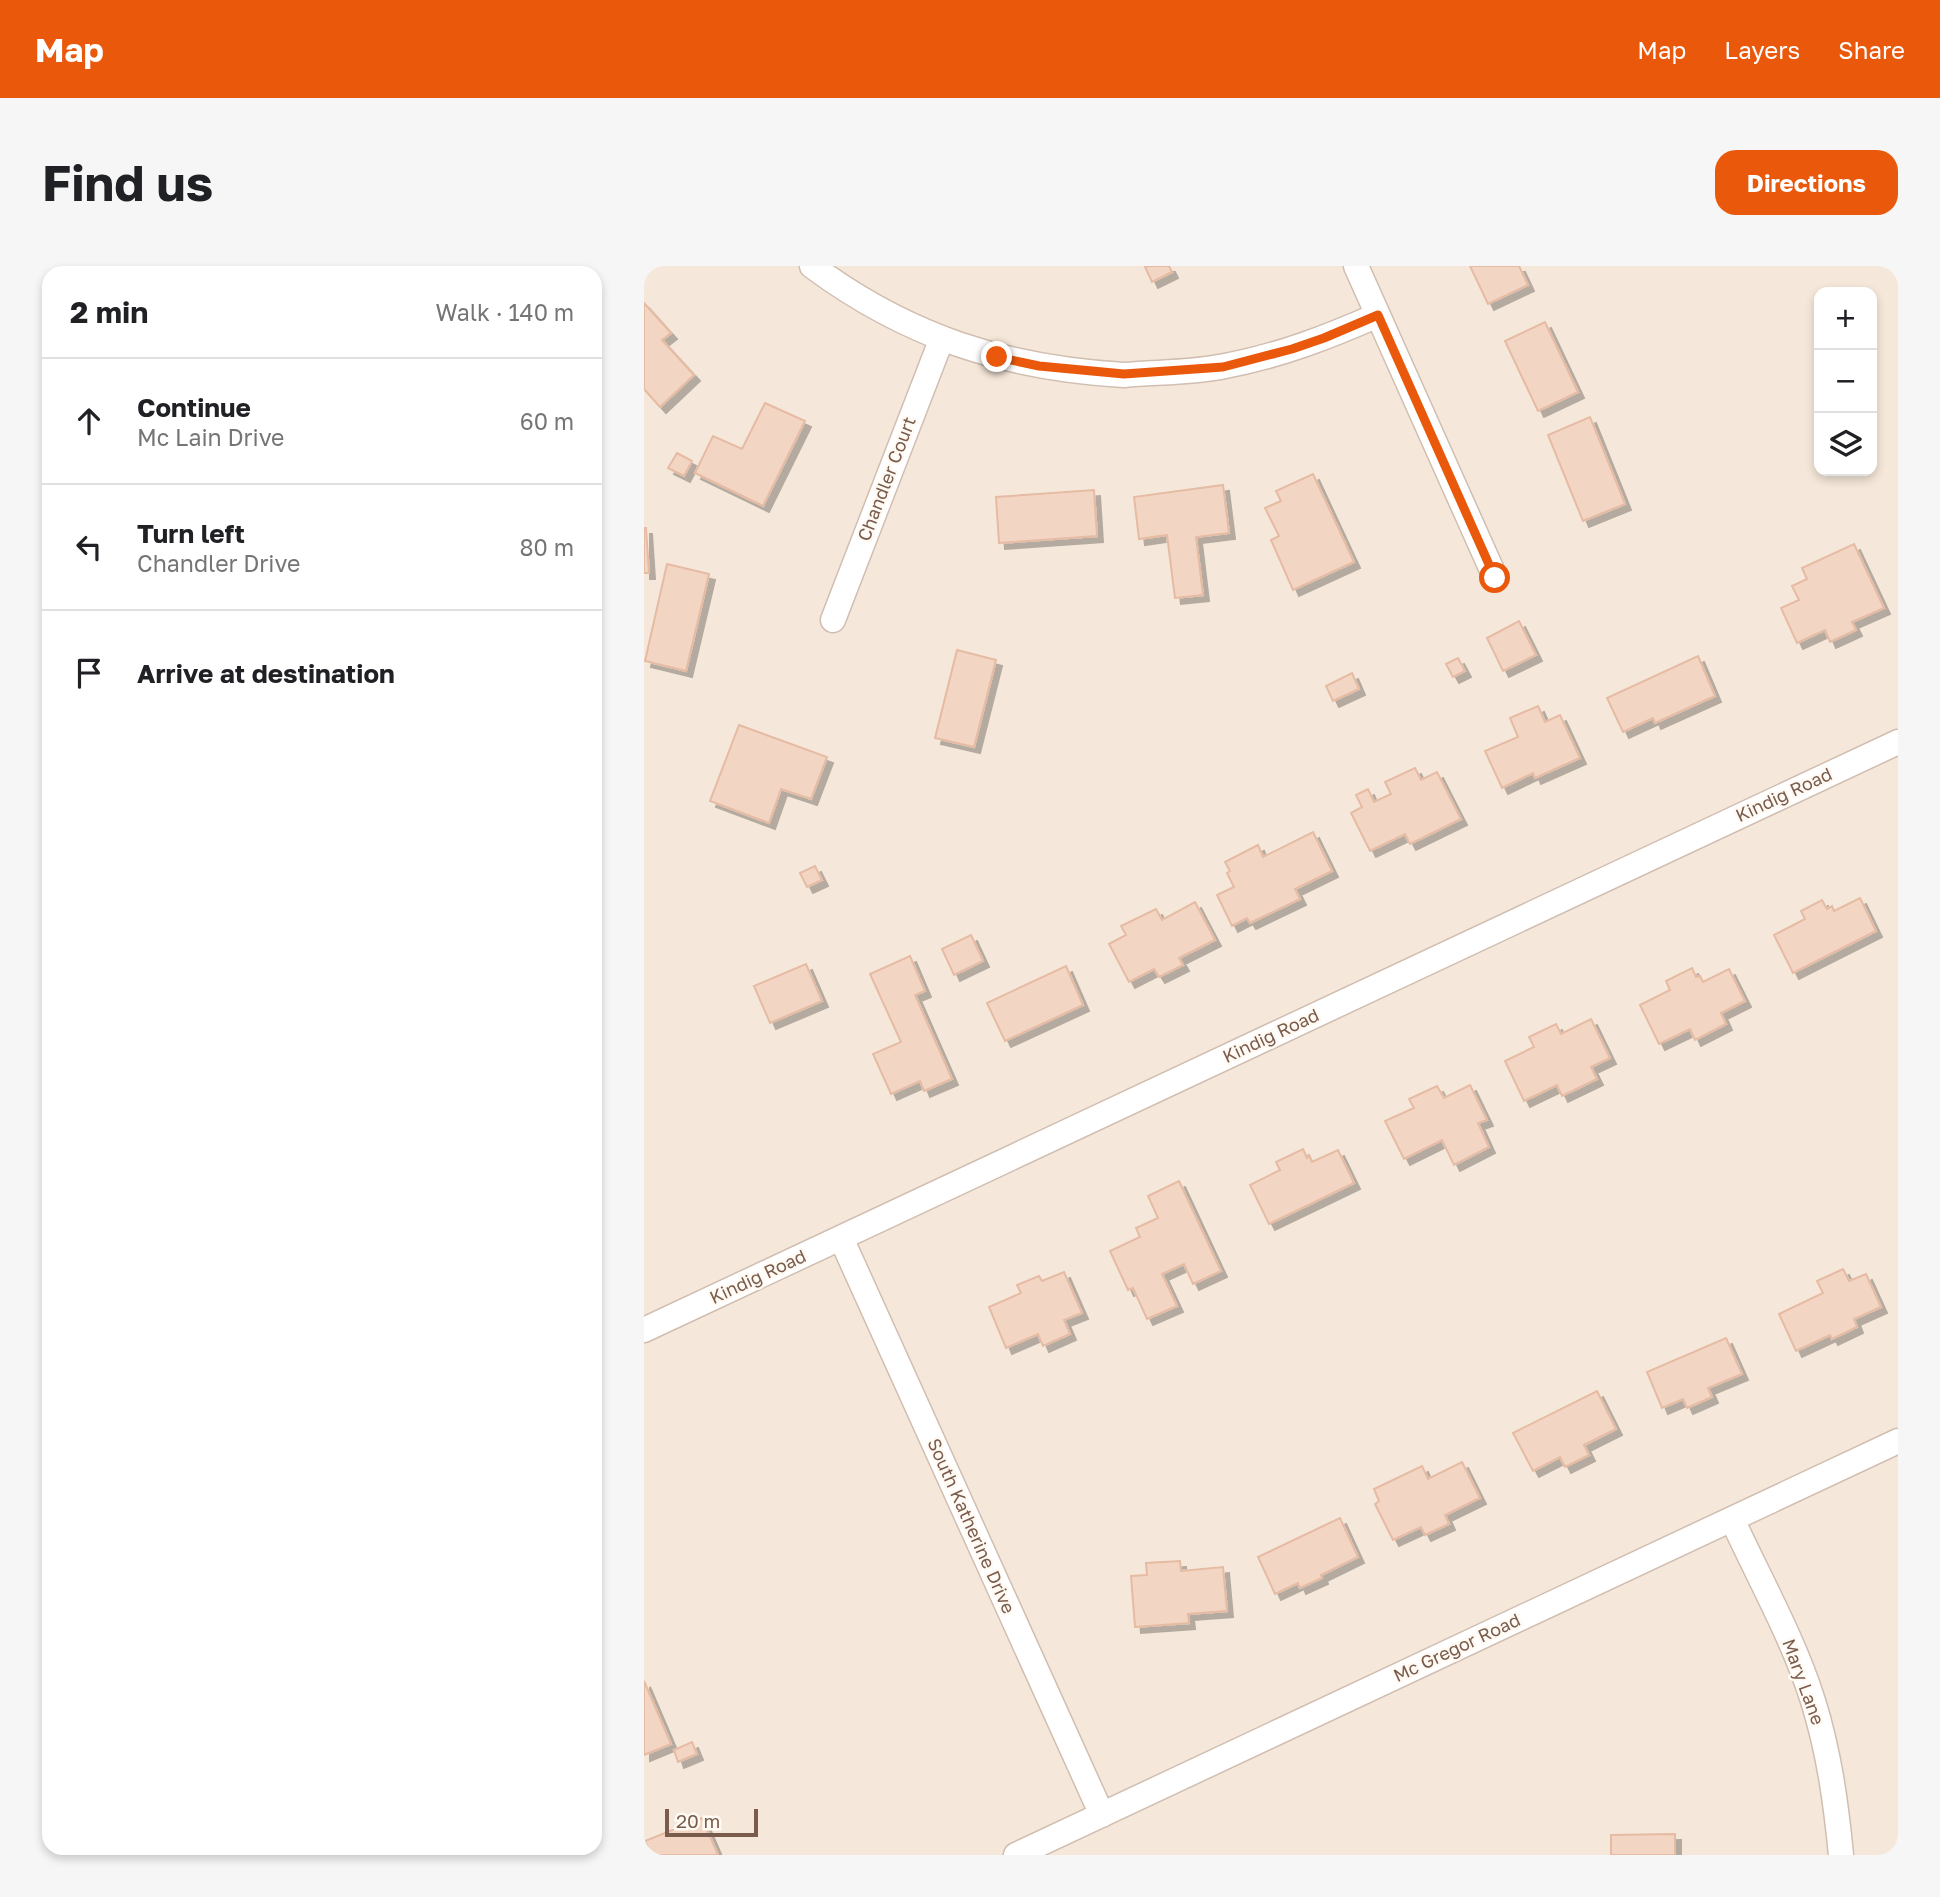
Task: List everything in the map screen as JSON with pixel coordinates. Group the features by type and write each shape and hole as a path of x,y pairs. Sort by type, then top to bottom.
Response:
{"street":[{"path":"812,266 866,302 916,328 956,344 1039,366 1124,374 1223,367 1292,349 1378,315"},
{"path":"1356,266 1495,578"},
{"name":"Chandler Court","path":"833,620 942,338"},
{"name":"Kindig Road","path":"644,1330 1898,742"},
{"name":"South Katherine Drive","path":"841,1238 1102,1815"},
{"name":"Mc Gregor Road","path":"1016,1855 1898,1441"},
{"name":"Mary Lane","path":"1732,1519 1798,1661 1813,1700 1832,1779 1841,1855"}],"shaded area":[{"path":"644,266 1898,266 1898,1855 644,1855"}],"building":[{"path":"1169,266 1172,272 1152,282 1145,267"},
{"path":"1470,266 1519,266 1528,285 1488,304"},
{"path":"644,303 671,333 662,340 694,375 660,407 644,389"},
{"path":"1545,322 1578,392 1538,411 1505,341"},
{"path":"765,403 805,421 763,506 695,473 713,436 742,449"},
{"path":"1590,417 1625,504 1583,521 1548,435"},
{"path":"677,453 692,461 684,476 668,468"},
{"path":"1313,474 1354,562 1293,590 1271,540 1279,536 1265,508 1281,501 1276,491"},
{"path":"1223,485 1229,533 1196,537 1203,595 1175,598 1167,535 1139,539 1134,497"},
{"path":"1094,490 1097,536 999,543 996,497"},
{"path":"646,528 649,573 644,573"},
{"path":"1854,544 1884,608 1852,622 1856,630 1830,642 1825,630 1797,643 1781,608 1799,600 1792,586 1807,579 1802,568"},
{"path":"667,564 709,574 686,671 645,661"},
{"path":"1519,621 1536,655 1503,671 1487,638"},
{"path":"957,650 996,660 974,747 935,738"},
{"path":"1698,656 1715,696 1655,723 1653,718 1623,732 1607,698"},
{"path":"1458,658 1465,671 1453,677 1446,664"},
{"path":"1352,673 1359,689 1333,701 1326,686"},
{"path":"1538,706 1545,722 1560,715 1580,758 1535,778 1533,773 1502,788 1485,751 1518,737 1510,718"},
{"path":"739,725 827,757 811,799 781,789 769,823 710,801"},
{"path":"1415,768 1421,780 1437,772 1461,819 1410,844 1405,834 1370,851 1351,813 1362,807 1356,795 1368,789 1374,802 1391,794 1385,782"},
{"path":"1313,832 1332,871 1295,889 1300,899 1250,923 1247,918 1232,926 1217,895 1234,887 1225,862 1258,845 1263,857"},
{"path":"815,866 822,880 807,887 800,873"},
{"path":"1860,898 1876,931 1793,973 1774,935 1805,919 1801,911 1822,900 1827,909 1832,906 1834,911"},
{"path":"1195,902 1215,940 1179,958 1183,965 1159,977 1154,969 1129,982 1109,944 1126,935 1121,926 1156,909 1162,920"},
{"path":"971,935 983,961 954,975 942,949"},
{"path":"910,956 925,991 915,995 952,1079 924,1091 920,1081 891,1094 873,1054 901,1042 870,974"},
{"path":"806,964 822,1001 770,1023 754,986"},
{"path":"1066,966 1083,1005 1005,1041 987,1003"},
{"path":"1692,968 1696,977 1700,976 1703,982 1729,969 1745,1001 1721,1013 1726,1024 1695,1040 1690,1029 1659,1044 1640,1005 1670,990 1666,981"},
{"path":"1591,1019 1610,1058 1591,1067 1597,1079 1562,1096 1557,1085 1524,1101 1505,1061 1534,1047 1529,1037 1556,1024 1561,1034"},
{"path":"1470,1085 1487,1120 1478,1123 1489,1147 1454,1165 1442,1140 1404,1159 1385,1121 1414,1108 1409,1099 1437,1086 1444,1098"},
{"path":"1303,1149 1312,1162 1338,1150 1354,1183 1269,1224 1250,1185 1280,1170 1276,1162"},
{"path":"1179,1181 1221,1271 1193,1284 1184,1264 1162,1274 1177,1306 1147,1319 1133,1288 1128,1290 1110,1251 1140,1237 1136,1228 1158,1218 1148,1196"},
{"path":"1843,1269 1849,1281 1866,1274 1881,1307 1854,1319 1857,1327 1832,1339 1830,1335 1796,1351 1779,1314 1823,1293 1817,1281"},
{"path":"1064,1272 1082,1313 1064,1320 1070,1334 1043,1346 1038,1334 1006,1348 989,1307 1021,1293 1017,1285 1039,1276 1042,1281"},
{"path":"1726,1338 1742,1374 1708,1388 1712,1397 1687,1408 1683,1399 1662,1408 1647,1372"},
{"path":"1597,1391 1616,1429 1584,1445 1589,1455 1565,1467 1560,1457 1533,1471 1513,1433"},
{"path":"1462,1462 1480,1498 1445,1515 1449,1524 1425,1535 1421,1527 1393,1540 1375,1504 1379,1501 1374,1489 1422,1466 1428,1479"},
{"path":"1340,1518 1358,1557 1300,1588 1298,1583 1275,1594 1258,1557"},
{"path":"1180,1561 1181,1571 1223,1567 1227,1611 1188,1614 1189,1623 1135,1627 1131,1576 1147,1575 1146,1563"},
{"path":"644,1681 671,1744 644,1755"},
{"path":"692,1742 697,1754 678,1762 674,1750"},
{"path":"702,1818 718,1855 651,1855 645,1841"},
{"path":"1675,1834 1675,1855 1611,1855 1611,1835"}],"route":[{"path":"997,357 1039,366 1109,374 1223,367 1292,349 1378,315 1495,578"}]}
